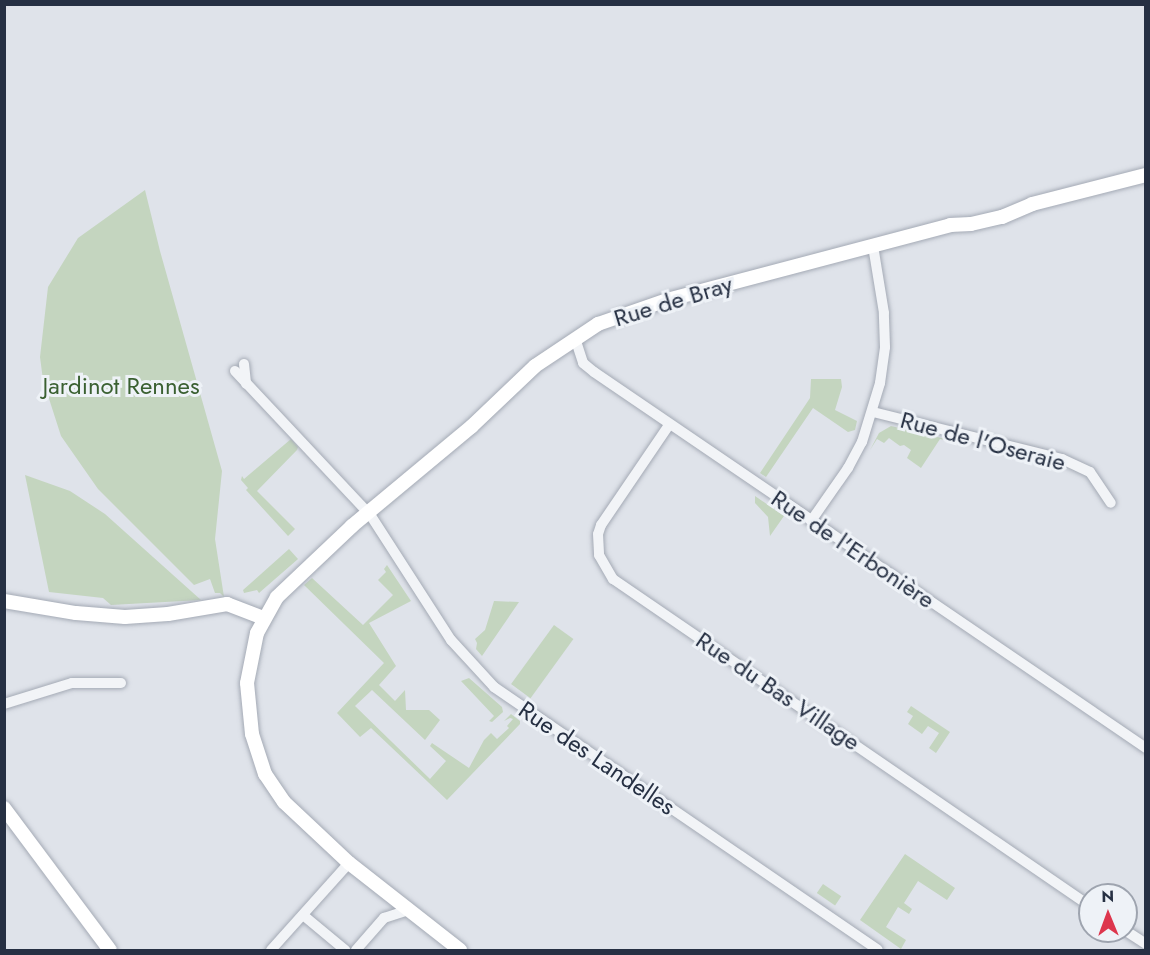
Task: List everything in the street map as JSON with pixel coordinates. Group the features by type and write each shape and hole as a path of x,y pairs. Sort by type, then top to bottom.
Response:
{"street":[{"name":"Rue de Bray","path":"460,951 350,863 284,802 265,774 252,734 247,683 253,645 263,618 295,578 367,513 471,427 535,366 598,324 636,308 950,225 971,224 1002,217 1032,204 1146,175"},
{"name":"Rue de l'Oseraie","path":"810,521 848,468 862,442 873,412 884,362 885,330 883,299 873,246"},
{"name":"Rue de l'Erbonière","path":"575,338 583,363 669,425 1146,748"},
{"name":"Rue des Landelles","path":"239,368 246,384 367,513 451,640 494,687 879,951"},
{"name":"Rue de l'Oseraie","path":"873,412 1062,459 1090,472 1112,503"},
{"name":"Rue du Bas Village","path":"669,425 601,525 598,534 599,555 614,579 1078,898"},
{"path":"4,601 111,617 168,614 226,604 263,618"},
{"path":"4,704 72,683 122,683"},
{"path":"4,808 110,951"},
{"path":"272,951 350,863"},
{"path":"356,951 384,918 408,910"},
{"path":"303,915 345,951"}],"green space":[{"name":"Jardinot Rennes","path":"145,190 222,471 215,539 224,597 220,593 215,593 210,579 194,585 98,489 61,436 43,380 40,357 48,287 78,238"},
{"path":"811,379 841,379 842,387 835,410 857,421 855,430 848,432 813,408 766,477 760,473 810,398"},
{"path":"891,426 948,441 940,439 921,468 907,458 911,450 889,438 884,443 877,439 870,450 879,433"},
{"path":"291,439 298,447 297,450 257,491 295,529 288,536 246,490 248,488 241,480 242,476 244,479"},
{"path":"25,475 70,491 105,514 201,600 111,605 103,598 49,592"},
{"path":"755,496 784,516 770,536 768,517 755,503"},
{"path":"289,549 298,559 259,593 257,590 244,593 243,590"},
{"path":"387,565 411,601 369,623 396,666 379,685 395,701 405,690 406,710 429,710 440,720 425,740 372,690 355,706 430,779 446,761 430,746 432,743 469,768 484,740 491,733 497,739 509,728 507,726 513,719 504,721 511,714 520,721 520,724 447,800 371,728 360,737 337,713 384,663 304,585 312,578 363,625 393,595 378,580 386,572 384,569"},
{"path":"494,601 519,602 482,656 476,649 475,639 485,630"},
{"path":"554,625 573,639 531,698 511,684"},
{"path":"469,678 502,707 503,712 492,722 489,721 494,716 461,681"},
{"path":"911,706 950,732 936,753 929,748 939,733 928,726 922,734 908,724 913,716 907,712"},
{"path":"905,854 955,888 947,900 918,881 904,903 912,909 909,914 898,907 886,927 906,940 901,949 860,920"},
{"path":"823,884 841,896 835,905 817,893"}]}
